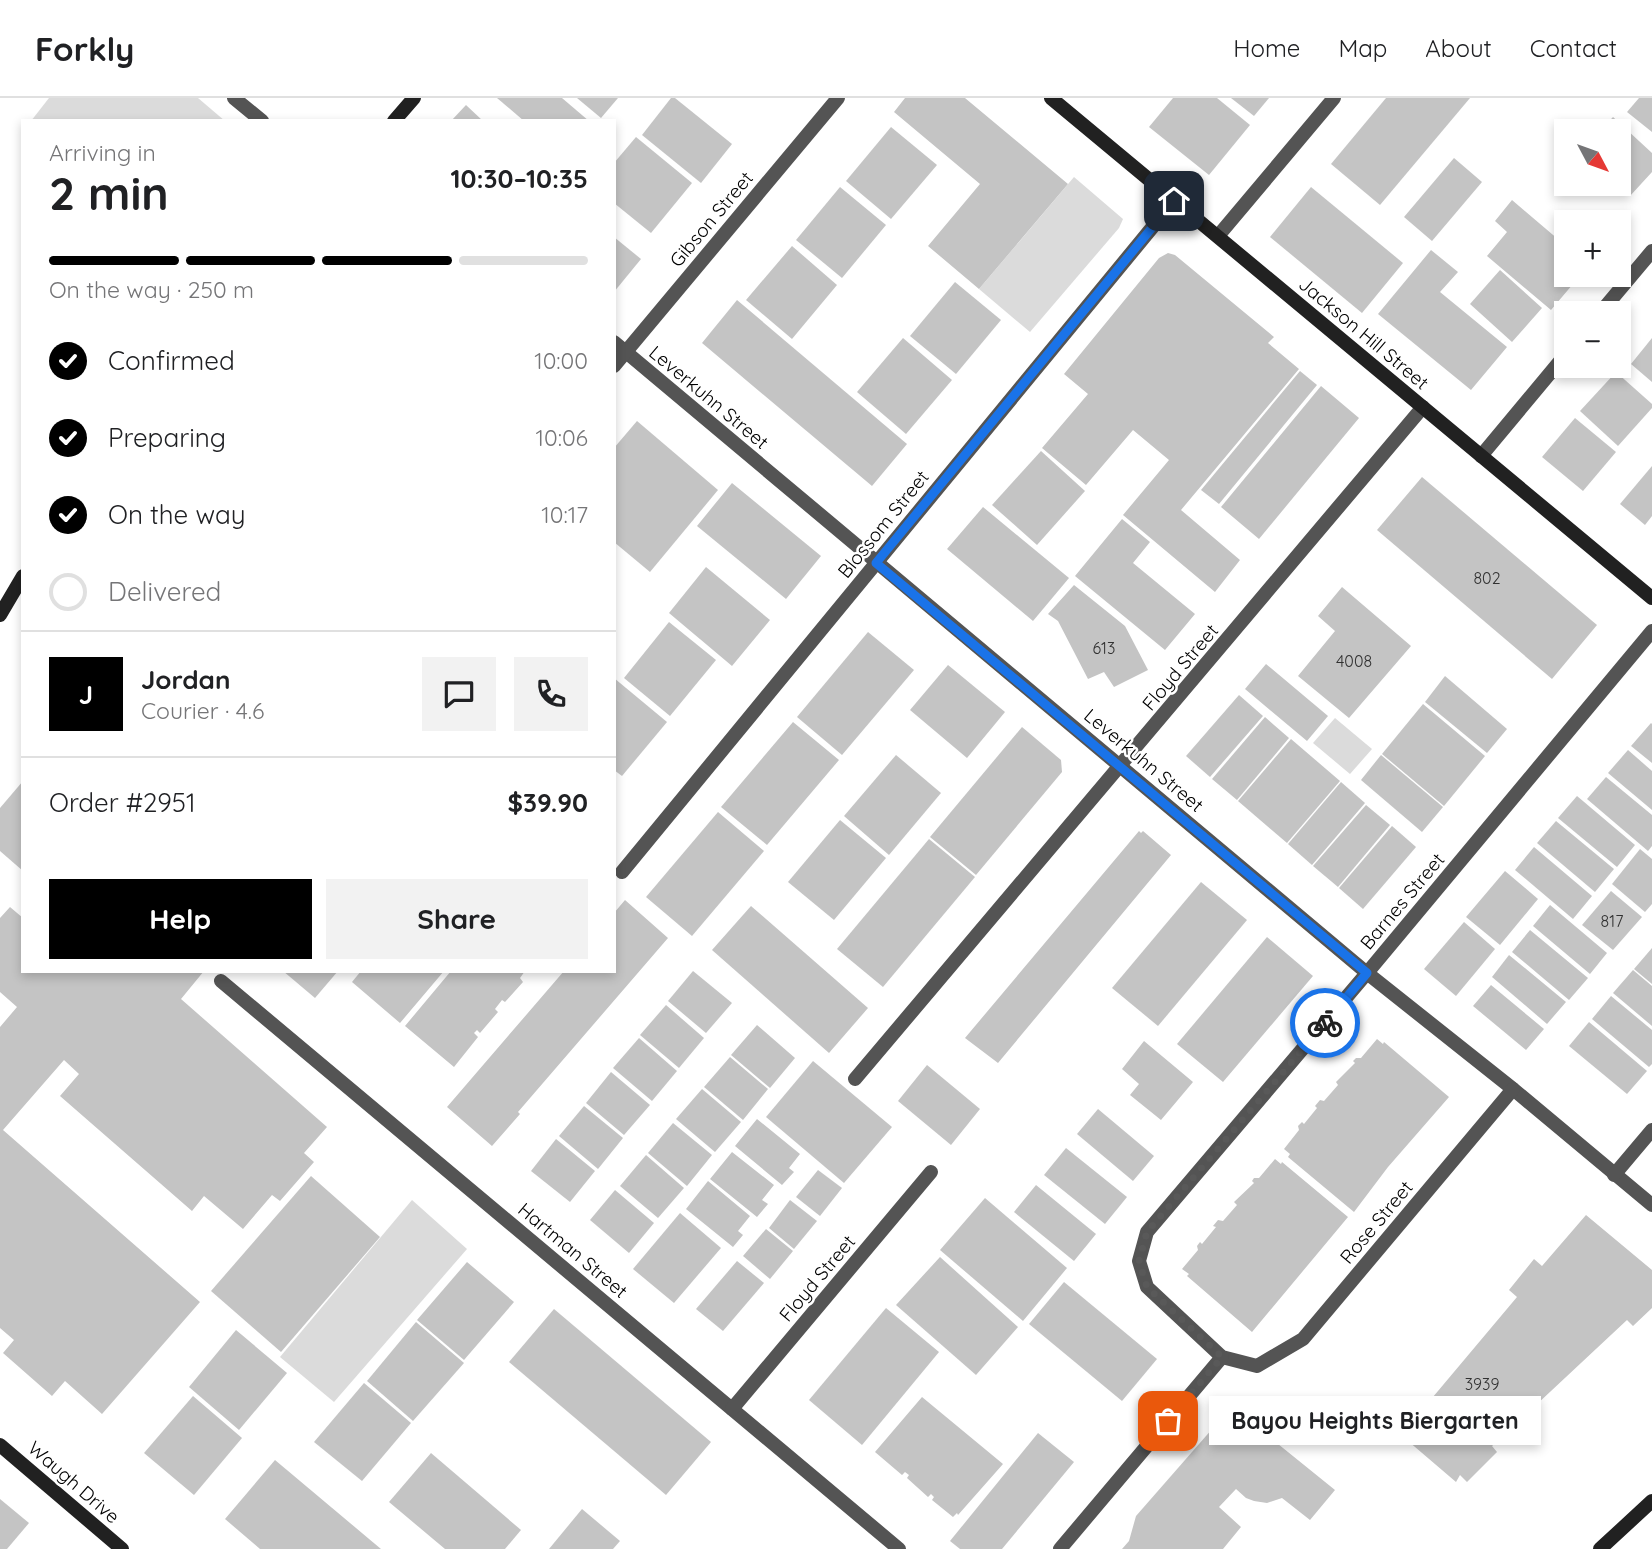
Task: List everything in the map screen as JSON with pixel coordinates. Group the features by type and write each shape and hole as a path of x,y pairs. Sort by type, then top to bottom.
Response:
{"street":[{"path":"234,98 260,119"},
{"path":"396,119 414,98"},
{"name":"Gibson Street","path":"620,347 838,98"},
{"name":"Jackson Hill Street","path":"1051,98 1652,598"},
{"path":"1218,236 1334,98"},
{"name":"Blossom Street","path":"622,872 1174,201"},
{"path":"1610,301 1652,251"},
{"name":"Leverkuhn Street","path":"620,347 1367,973 1513,1089 1652,1205"},
{"path":"1481,456 1554,368"},
{"name":"Floyd Street","path":"855,1079 1423,407"},
{"path":"0,615 21,579"},
{"name":"Barnes Street","path":"1257,1366 1222,1357 1147,1287 1139,1261 1147,1232 1652,631"},
{"name":"Hartman Street","path":"221,981 899,1549"},
{"name":"Rose Street","path":"1257,1366 1303,1339 1513,1089"},
{"path":"1614,1175 1652,1130"},
{"name":"Floyd Street","path":"732,1409 932,1172"},
{"path":"1059,1549 1222,1357"},
{"name":"Waugh Drive","path":"0,1444 122,1549"},
{"path":"1600,1549 1652,1502"}],"shaded area":[{"path":"49,98 198,98 223,119 33,119"},
{"path":"1074,177 1123,219 1119,228 1030,332 979,289"},
{"path":"1335,718 1372,749 1350,774 1313,743"},
{"path":"412,1200 467,1249 334,1402 280,1357"}],"building":[{"path":"497,98 562,98 587,119 522,119"},
{"path":"577,98 618,98 601,118"},
{"path":"671,98 675,98 732,144 701,183 642,135"},
{"path":"905,98 965,98 1068,184 979,289 928,246 980,184 894,112"},
{"path":"1173,98 1217,98 1250,125 1209,175 1149,127"},
{"path":"1231,98 1269,98 1254,116"},
{"path":"1386,98 1470,98 1380,205 1331,164"},
{"path":"1639,98 1652,98 1652,132 1627,112"},
{"path":"466,105 481,119 453,119"},
{"path":"891,127 937,165 891,219 846,181"},
{"path":"1631,134 1652,153 1652,172 1631,195"},
{"path":"636,137 692,183 651,233 616,205 616,161"},
{"path":"1454,158 1482,182 1432,241 1404,217"},
{"path":"840,187 886,225 842,278 796,240"},
{"path":"1311,187 1403,263 1362,313 1270,237"},
{"path":"1512,200 1554,236 1554,287 1570,287 1559,301 1554,301 1551,310 1487,256 1507,232 1495,221"},
{"path":"616,239 641,259 616,290"},
{"path":"792,246 837,285 792,339 746,300"},
{"path":"1431,250 1458,272 1440,292 1507,347 1471,390 1378,314"},
{"path":"1168,253 1175,255 1274,337 1268,343 1299,369 1181,510 1240,560 1215,592 1123,515 1169,460 1133,430 1086,485 1042,448 1088,394 1064,374 1159,258"},
{"path":"1500,270 1542,308 1512,342 1470,304"},
{"path":"955,282 1001,320 956,374 910,336"},
{"path":"737,300 907,444 872,486 702,343"},
{"path":"903,338 952,380 906,434 857,392"},
{"path":"1652,338 1652,382 1631,364"},
{"path":"1300,371 1317,385 1219,504 1201,490"},
{"path":"1610,378 1623,378 1652,404 1652,408 1618,446 1580,411"},
{"path":"1321,386 1359,418 1259,539 1221,507"},
{"path":"1575,418 1616,452 1583,491 1542,457"},
{"path":"637,421 718,490 650,572 616,544 616,446"},
{"path":"1041,451 1085,491 1037,545 992,505"},
{"path":"1652,466 1652,516 1645,525 1620,504"},
{"path":"1422,477 1597,625 1552,679 1377,530"},
{"path":"732,483 821,556 786,599 697,526"},
{"path":"983,507 1069,578 1033,621 947,549"},
{"path":"1122,519 1150,542 1133,563 1195,614 1165,650 1075,576"},
{"path":"706,567 770,620 732,666 669,613"},
{"path":"1074,585 1125,626 1148,670 1114,687 1104,672 1088,679 1058,621 1048,614"},
{"path":"1342,587 1411,646 1349,718 1298,676 1335,631 1318,616"},
{"path":"669,622 716,660 670,716 624,678"},
{"path":"868,632 914,670 842,755 797,717"},
{"path":"1266,664 1328,716 1307,741 1245,689"},
{"path":"948,665 1005,712 967,758 910,710"},
{"path":"1445,676 1507,729 1487,753 1425,702"},
{"path":"616,680 667,722 622,776 616,772"},
{"path":"1239,695 1263,716 1210,777 1186,756"},
{"path":"1423,704 1485,756 1444,806 1382,754"},
{"path":"1265,717 1289,738 1237,800 1212,779"},
{"path":"793,722 839,760 767,845 721,807"},
{"path":"1652,724 1652,763 1631,746"},
{"path":"1022,727 1061,760 1062,772 976,875 930,837"},
{"path":"1291,739 1340,781 1287,843 1238,801"},
{"path":"1628,750 1652,771 1652,810 1608,773"},
{"path":"896,755 941,793 889,855 844,816"},
{"path":"1381,755 1443,807 1422,832 1361,780"},
{"path":"1606,777 1652,815 1652,846 1648,851 1587,799"},
{"path":"1341,782 1365,803 1312,865 1288,844"},
{"path":"21,783 21,869 0,851 0,808"},
{"path":"1577,796 1635,845 1617,867 1558,818"},
{"path":"1366,805 1390,825 1338,887 1313,866"},
{"path":"718,812 764,851 692,936 646,897"},
{"path":"840,820 886,858 834,920 788,882"},
{"path":"1556,821 1614,869 1595,892 1537,843"},
{"path":"1392,826 1416,847 1363,909 1339,888"},
{"path":"1139,831 1143,831 1171,855 998,1063 965,1038"},
{"path":"929,839 975,877 883,987 837,949"},
{"path":"1534,847 1592,896 1573,919 1515,870"},
{"path":"1640,849 1652,859 1652,904 1645,912 1612,884"},
{"path":"1505,871 1538,899 1500,945 1466,917"},
{"path":"1201,882 1247,920 1158,1026 1112,988"},
{"path":"1611,891 1642,917 1613,950 1582,925"},
{"path":"625,900 668,938 518,1112 520,1114 492,1146 447,1107 562,973 616,973 616,911"},
{"path":"1550,905 1607,953 1590,974 1533,926"},
{"path":"751,906 868,1008 829,1053 712,950"},
{"path":"10,907 21,916 21,973 202,973 181,999 327,1127 304,1153 314,1162 280,1201 272,1195 243,1229 204,1196 192,1211 60,1096 79,1074 64,1060 3,1130 200,1302 102,1414 65,1381 52,1396 3,1353 14,1340 0,1328 0,1027 17,1007 0,992 0,918"},
{"path":"1464,922 1495,949 1456,996 1424,969"},
{"path":"1530,930 1588,978 1569,1000 1512,952"},
{"path":"1267,937 1313,976 1223,1082 1177,1044"},
{"path":"1652,948 1652,984 1634,969"},
{"path":"1509,955 1566,1002 1547,1024 1492,977"},
{"path":"1633,970 1652,986 1652,1026 1613,993"},
{"path":"693,971 732,1003 706,1033 668,1001"},
{"path":"285,973 336,973 315,998"},
{"path":"359,973 442,973 400,1023 352,982"},
{"path":"449,973 524,973 520,978 523,982 505,1002 502,1000 495,1009 498,1012 480,1033 477,1030 474,1033 478,1037 454,1067 405,1026"},
{"path":"1491,985 1544,1029 1526,1050 1473,1006"},
{"path":"1611,996 1652,1030 1652,1064 1649,1067 1592,1019"},
{"path":"666,1005 704,1038 679,1068 640,1035"},
{"path":"1589,1022 1647,1071 1627,1094 1569,1046"},
{"path":"757,1025 795,1058 770,1088 731,1055"},
{"path":"639,1038 677,1071 652,1101 613,1068"},
{"path":"1377,1039 1449,1097 1388,1167 1354,1212 1288,1157 1290,1154 1284,1149 1299,1130 1298,1126 1302,1122 1304,1124 1320,1100 1324,1101 1338,1085 1336,1082 1355,1063 1353,1061 1361,1058"},
{"path":"1144,1041 1193,1082 1161,1120 1130,1095 1139,1084 1122,1069"},
{"path":"730,1057 768,1089 743,1120 704,1087"},
{"path":"813,1061 892,1127 844,1183 766,1117"},
{"path":"927,1065 980,1109 951,1145 898,1101"},
{"path":"611,1072 650,1105 624,1135 586,1103"},
{"path":"702,1089 741,1122 715,1152 676,1119"},
{"path":"584,1106 623,1138 598,1169 559,1136"},
{"path":"1098,1109 1154,1156 1133,1181 1077,1134"},
{"path":"757,1119 800,1154 789,1168 794,1172 782,1185 735,1146"},
{"path":"673,1123 712,1155 687,1186 648,1153"},
{"path":"556,1139 595,1171 570,1202 531,1171"},
{"path":"1066,1148 1127,1197 1105,1224 1044,1175"},
{"path":"732,1152 774,1185 762,1200 768,1204 757,1217 710,1179"},
{"path":"646,1155 684,1188 658,1218 620,1186"},
{"path":"1275,1159 1348,1217 1252,1332 1182,1269 1198,1250 1200,1242 1202,1244 1216,1227 1213,1226 1218,1220 1223,1221 1237,1205 1234,1202 1254,1183 1254,1178 1259,1178"},
{"path":"818,1170 842,1188 820,1216 796,1197"},
{"path":"311,1176 380,1237 281,1352 211,1291"},
{"path":"708,1181 750,1216 738,1231 743,1235 733,1247 686,1209"},
{"path":"1036,1185 1096,1234 1074,1261 1014,1212"},
{"path":"615,1190 654,1223 629,1253 590,1220"},
{"path":"985,1198 1067,1268 1023,1321 940,1250"},
{"path":"790,1200 817,1221 794,1249 769,1228"},
{"path":"680,1213 721,1248 674,1303 633,1269"},
{"path":"1586,1215 1652,1270 1652,1308 1633,1326 1627,1320 1492,1446 1497,1452 1467,1482 1460,1475 1456,1482 1401,1435 1517,1297 1509,1290 1534,1259 1542,1266"},
{"path":"766,1229 793,1251 770,1279 743,1256"},
{"path":"940,1257 1018,1327 976,1375 896,1305"},
{"path":"737,1261 764,1283 723,1331 696,1309"},
{"path":"467,1262 514,1302 464,1360 417,1320"},
{"path":"1064,1282 1157,1359 1122,1401 1029,1324"},
{"path":"886,1308 939,1352 862,1445 809,1400"},
{"path":"554,1309 711,1442 666,1495 509,1362"},
{"path":"416,1322 464,1363 413,1421 367,1381"},
{"path":"236,1330 287,1373 239,1430 189,1387"},
{"path":"364,1383 411,1423 362,1481 314,1442"},
{"path":"193,1396 242,1438 194,1495 144,1453"},
{"path":"922,1397 1003,1464 958,1515 957,1513 953,1517 932,1500 934,1497 931,1494 928,1497 907,1478 909,1475 905,1472 902,1475 875,1452"},
{"path":"1234,1404 1259,1425 1257,1427 1335,1490 1310,1520 1282,1498 1267,1503 1254,1501 1236,1489 1219,1507 1241,1527 1223,1549 1122,1549 1129,1541 1136,1516"},
{"path":"1038,1433 1074,1462 1002,1549 960,1549 950,1541"},
{"path":"431,1453 521,1530 505,1549 445,1549 389,1502"},
{"path":"275,1460 381,1549 260,1549 225,1519"},
{"path":"0,1499 29,1523 7,1549 0,1549"},
{"path":"582,1509 620,1541 613,1549 549,1549"}],"way so far":[{"path":"1168,1421 1222,1357 1147,1287 1139,1261 1147,1232 1325,1023"}],"place":[{"name":"Bayou Heights Biergarten","path":"1168,1421"}],"route":[{"path":"1174,201 876,563 1367,973 1325,1023"}]}
